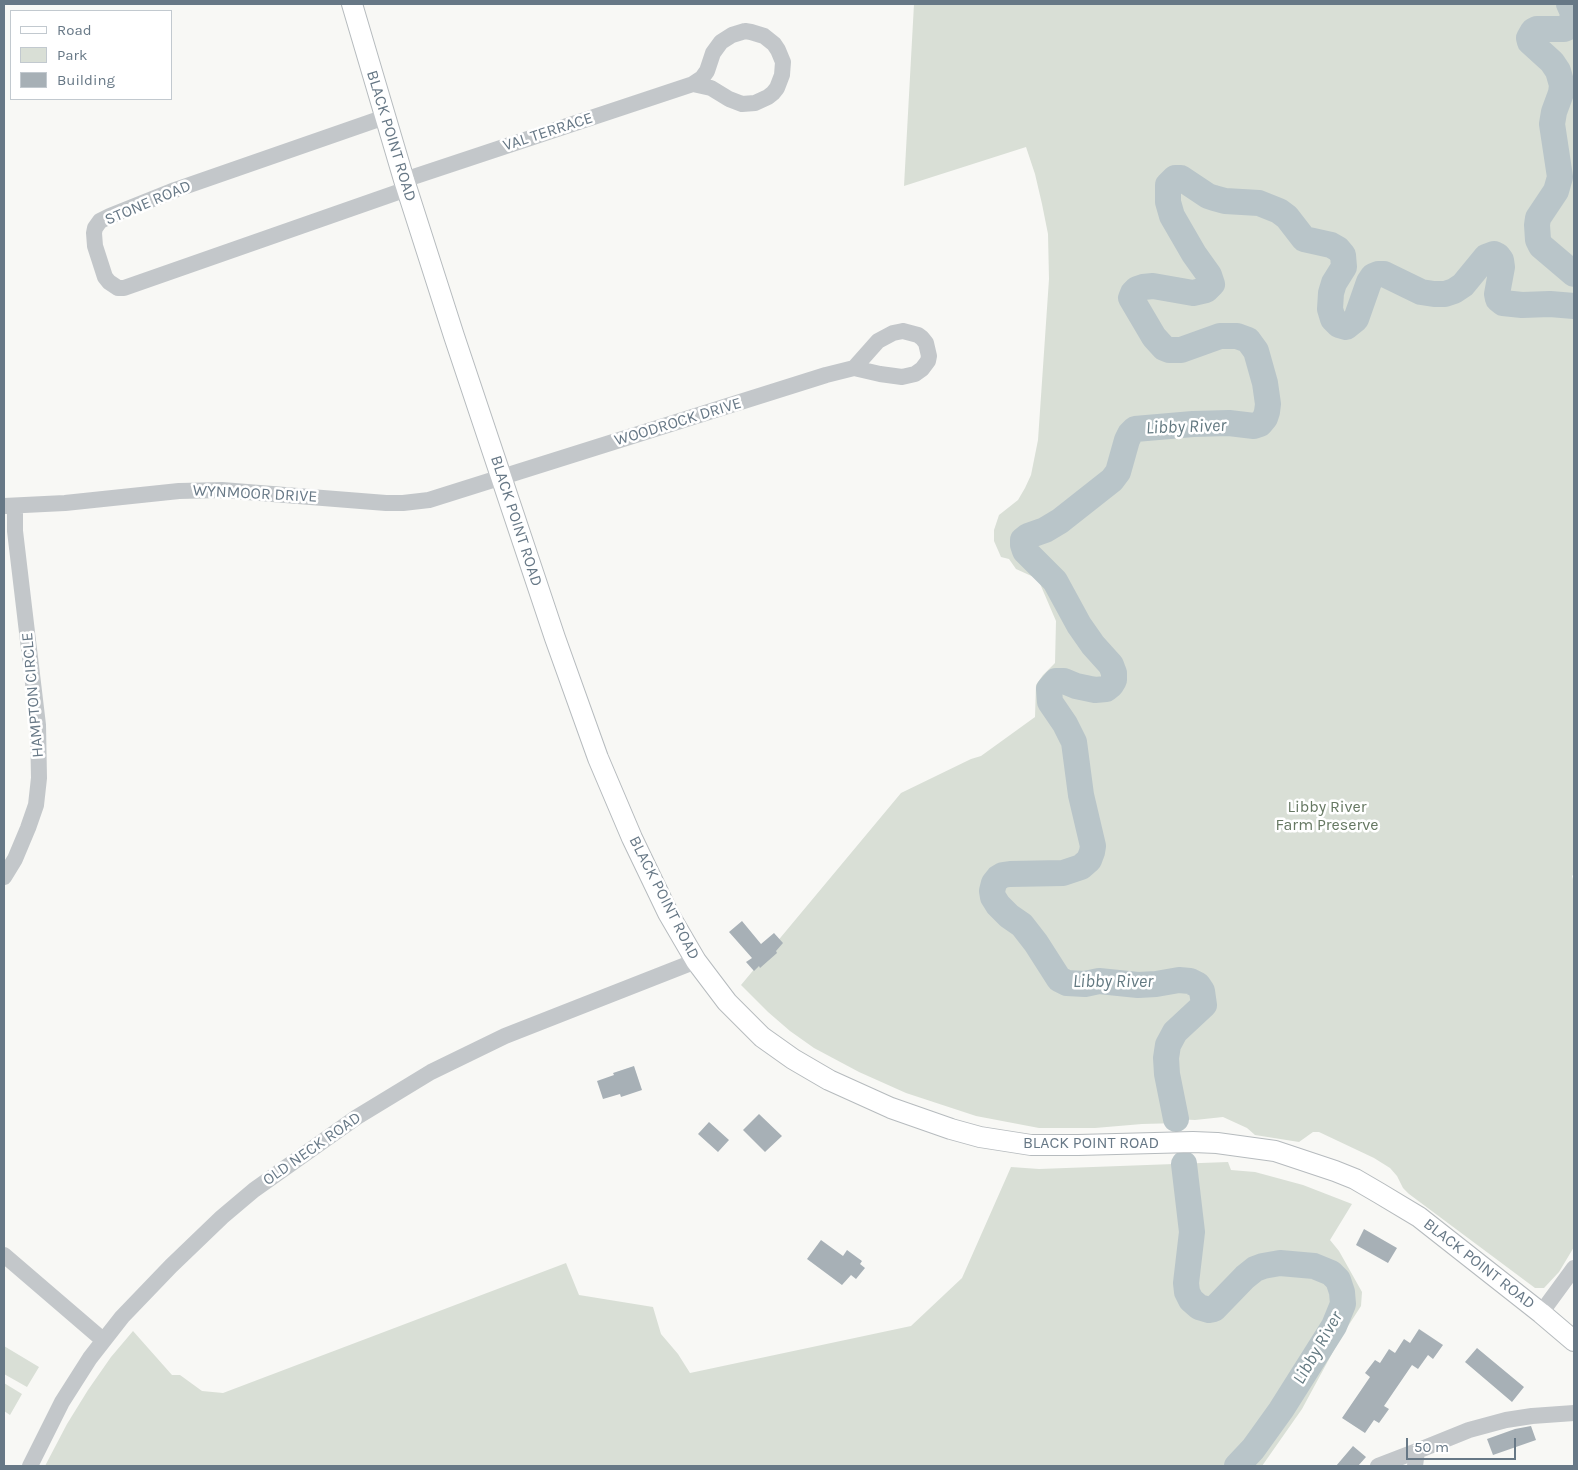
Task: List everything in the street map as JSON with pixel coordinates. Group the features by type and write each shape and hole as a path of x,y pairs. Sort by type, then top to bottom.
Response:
{"main road":[{"name":"BLACK POINT ROAD","path":"352,4 405,185 555,638 598,758 632,838 668,913 696,961 727,1002 762,1037 802,1065 829,1080 891,1108 951,1129 980,1137 1020,1144 1217,1143 1275,1151 1355,1179 1433,1228 1489,1274 1541,1313 1574,1342"}],"street":[{"path":"738,32 751,32 764,36 774,44 781,56 783,69 780,82 768,98 756,103 742,104 735,102 716,91 693,84 702,78 707,71 713,53 721,42 738,32"},
{"name":"VAL TERRACE","path":"405,185 693,84"},
{"name":"STONE ROAD","path":"385,117 175,190 110,216 100,221 95,228 95,246 109,282 118,288 124,288 405,185"},
{"name":"WOODROCK DRIVE","path":"502,476 826,375 854,368"},
{"name":"WYNMOOR DRIVE","path":"9,506 170,492 222,490 403,503 429,500 502,476"},
{"name":"HAMPTON CIRCLE","path":"4,877 15,859 28,828 36,805 39,778 38,725 15,531 9,506"},
{"name":"OLD NECK ROAD","path":"30,1466 62,1402 103,1340 138,1300 222,1217 275,1174 357,1117 431,1072 484,1045 696,961"},
{"path":"4,1255 103,1340"},
{"path":"1541,1313 1574,1268"},
{"path":"1378,1466 1416,1458 1469,1430 1506,1420 1574,1413"}],"green space":[{"name":"Libby River Farm Preserve","path":"914,4 1574,4 1574,874 1572,876 1574,882 1574,1247 1559,1272 1544,1288 1535,1288 1409,1194 1390,1168 1374,1158 1319,1132 1313,1132 1299,1142 1255,1135 1247,1128 1223,1117 1195,1120 1175,1119 1180,1123 1095,1128 1039,1128 976,1116 906,1093 859,1072 814,1048 790,1031 741,985 901,793 981,756 1035,717 1036,685 1055,663 1056,621 1038,579 1016,569 1009,559 1001,557 994,541 994,530 999,515 1018,500 1031,475 1038,440 1049,279 1048,234 1042,204 1026,147 904,186"},
{"path":"1228,1162 1231,1170 1255,1172 1303,1185 1352,1204 1330,1240 1339,1251 1362,1292 1361,1306 1341,1337 1302,1409 1262,1466 45,1466 67,1424 88,1390 111,1357 133,1331 172,1375 180,1375 202,1391 223,1393 566,1263 579,1295 653,1307 661,1334 678,1354 690,1373 911,1326 962,1278 1011,1167 1039,1169"},
{"path":"4,1346 39,1367 27,1387 4,1374"},
{"path":"4,1383 22,1394 10,1415 4,1411"}],"building":[{"path":"742,921 761,944 774,933 783,943 776,951 777,953 754,971 746,962 752,958 729,932"},
{"path":"634,1066 642,1090 621,1097 620,1094 603,1099 597,1081"},
{"path":"759,1114 782,1136 765,1152 743,1130"},
{"path":"709,1122 729,1140 718,1152 698,1134"},
{"path":"1364,1229 1397,1248 1388,1263 1356,1245"},
{"path":"821,1240 843,1256 847,1250 862,1261 860,1264 865,1268 856,1279 851,1275 842,1285 807,1259"},
{"path":"1419,1329 1443,1345 1433,1359 1428,1355 1418,1369 1412,1365 1384,1406 1389,1409 1379,1423 1374,1420 1365,1433 1342,1418 1370,1377 1365,1373 1375,1360 1380,1363 1389,1349 1395,1353 1404,1339 1410,1343"},
{"path":"1477,1348 1524,1387 1512,1402 1465,1362"},
{"path":"1531,1426 1536,1440 1493,1455 1487,1439 1515,1429"},
{"path":"1353,1446 1366,1457 1358,1466 1336,1466"}],"waterway":[{"name":"Libby River","path":"1569,4 1573,13 1571,26 1564,29 1537,29 1533,31 1529,38 1530,42 1552,62 1558,71 1562,85 1552,124 1560,177 1556,191 1538,218 1538,240 1541,246 1574,274"},
{"name":"Libby River","path":"1176,1119 1167,1074 1166,1058 1168,1045 1175,1032 1204,1005 1202,991 1198,985 1190,981 1179,980 1138,985 1099,981 1085,984 1067,983 1059,979 1022,925 998,905 992,891 994,883 1003,875 1063,873 1081,867 1089,860 1093,846 1081,795 1074,742 1065,724 1050,702 1049,689 1056,681 1064,681 1095,690 1106,689 1114,680 1111,665 1093,645 1079,625 1055,581 1025,551 1023,540 1060,521 1112,480 1118,472 1127,440 1135,429 1229,423 1254,426 1260,424 1267,412 1268,404 1265,383 1256,351 1248,340 1237,336 1220,336 1181,350 1169,350 1164,348 1154,337 1131,298 1137,289 1143,287 1153,286 1193,293 1206,290 1212,284 1209,275 1194,254 1172,216 1168,202 1168,185 1175,178 1181,178 1214,198 1225,201 1259,203 1279,211 1287,217 1304,239 1331,245 1338,249 1343,255 1344,267 1334,283 1330,309 1333,319 1339,325 1346,327 1356,319 1369,282 1373,276 1384,274 1421,292 1445,294 1463,285 1486,257 1494,254 1501,260 1502,267 1497,294 1498,299 1503,303 1574,306"},
{"name":"Libby River","path":"1184,1164 1192,1232 1186,1283 1187,1292 1191,1300 1199,1307 1209,1310 1214,1309 1255,1269 1280,1263 1314,1266 1331,1273 1338,1280 1342,1292 1343,1304 1334,1326 1281,1410 1253,1449 1237,1466"}]}
